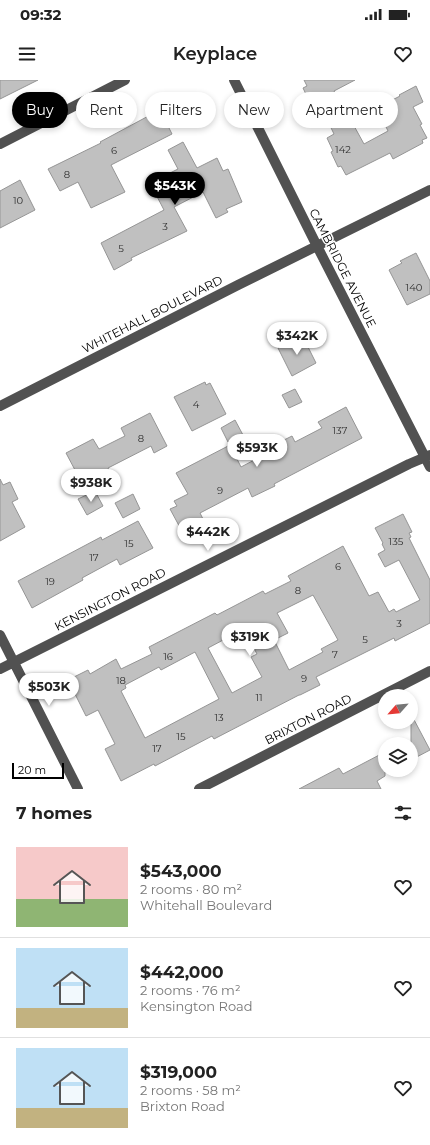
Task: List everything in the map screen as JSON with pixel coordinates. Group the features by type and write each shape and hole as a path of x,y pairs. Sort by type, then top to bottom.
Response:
{"street":[{"path":"0,144 125,80"},
{"name":"CAMBRIDGE AVENUE","path":"234,80 317,246 428,456 430,467"},
{"name":"WHITEHALL BOULEVARD","path":"0,406 430,190"},
{"name":"KENSINGTON ROAD","path":"0,669 409,464 428,456"},
{"path":"0,635 78,789"},
{"name":"BRIXTON ROAD","path":"199,789 430,671"}],"building":[{"path":"0,80 38,80 12,92 0,99"},
{"path":"304,80 355,80 334,92 305,92 303,88 307,86"},
{"path":"416,86 423,102 413,107 422,124 420,125 427,138 422,140 423,143 393,159 390,153 346,175 341,166 338,167 331,152 333,151 327,138 334,134 331,128 355,128 364,144 388,131 387,128 398,128 398,97 400,96 399,95"},
{"path":"145,118 145,128 169,128 172,134 111,165 125,192 91,208 78,182 60,191 48,169 101,143 100,142 126,128 137,128 137,122"},
{"path":"183,142 197,168 217,158 223,171 228,169 242,202 226,209 228,212 216,218 203,192 174,207 187,231 131,258 132,260 114,270 101,243 164,210 150,183 178,169 168,150"},
{"path":"20,180 35,210 0,228 0,191"},
{"path":"416,253 430,281 430,294 407,305 389,270 402,263 400,261"},
{"path":"302,335 316,363 292,376 278,348"},
{"path":"205,382 206,385 210,383 226,414 192,431 174,397"},
{"path":"295,389 302,402 289,408 282,395"},
{"path":"346,407 362,438 252,497 248,488 200,513 204,521 183,533 170,509 177,506 174,501 188,494 176,473 230,445 241,467 281,446 280,442 292,436 295,442 322,428 318,422"},
{"path":"150,413 167,446 154,453 151,446 108,468 110,473 84,487 66,453 93,439 99,449 125,436 121,428"},
{"path":"235,420 243,435 228,442 221,428"},
{"path":"0,479 3,485 10,482 18,499 12,502 25,527 0,541"},
{"path":"95,491 103,506 87,515 78,499"},
{"path":"133,494 140,509 123,518 115,503"},
{"path":"403,514 412,532 409,533 411,537 409,538 430,580 430,623 395,641 394,638 316,677 320,685 214,739 212,736 155,766 154,764 121,781 105,749 115,744 98,710 86,716 68,680 88,670 90,674 116,659 121,669 152,654 149,647 215,613 217,615 263,591 265,594 291,581 288,576 343,546 369,596 378,592 389,612 394,609 396,612 420,600 399,560 385,567 378,554 385,550 375,528","holes":["313,595 338,640 321,649 323,652 289,670 274,640 288,633 277,613","244,629 257,654 251,657 262,677 232,693 208,648","195,652 219,699 145,738 121,691 126,688 125,685 159,667 161,670"]},
{"path":"138,521 153,548 120,565 117,559 82,578 83,580 32,608 18,581 101,537 102,540"},
{"path":"418,727 430,750 418,756 418,737 411,737 411,729 418,729"},
{"path":"378,756 378,777 383,777 377,781 381,789 299,789 339,768 343,774"}]}
